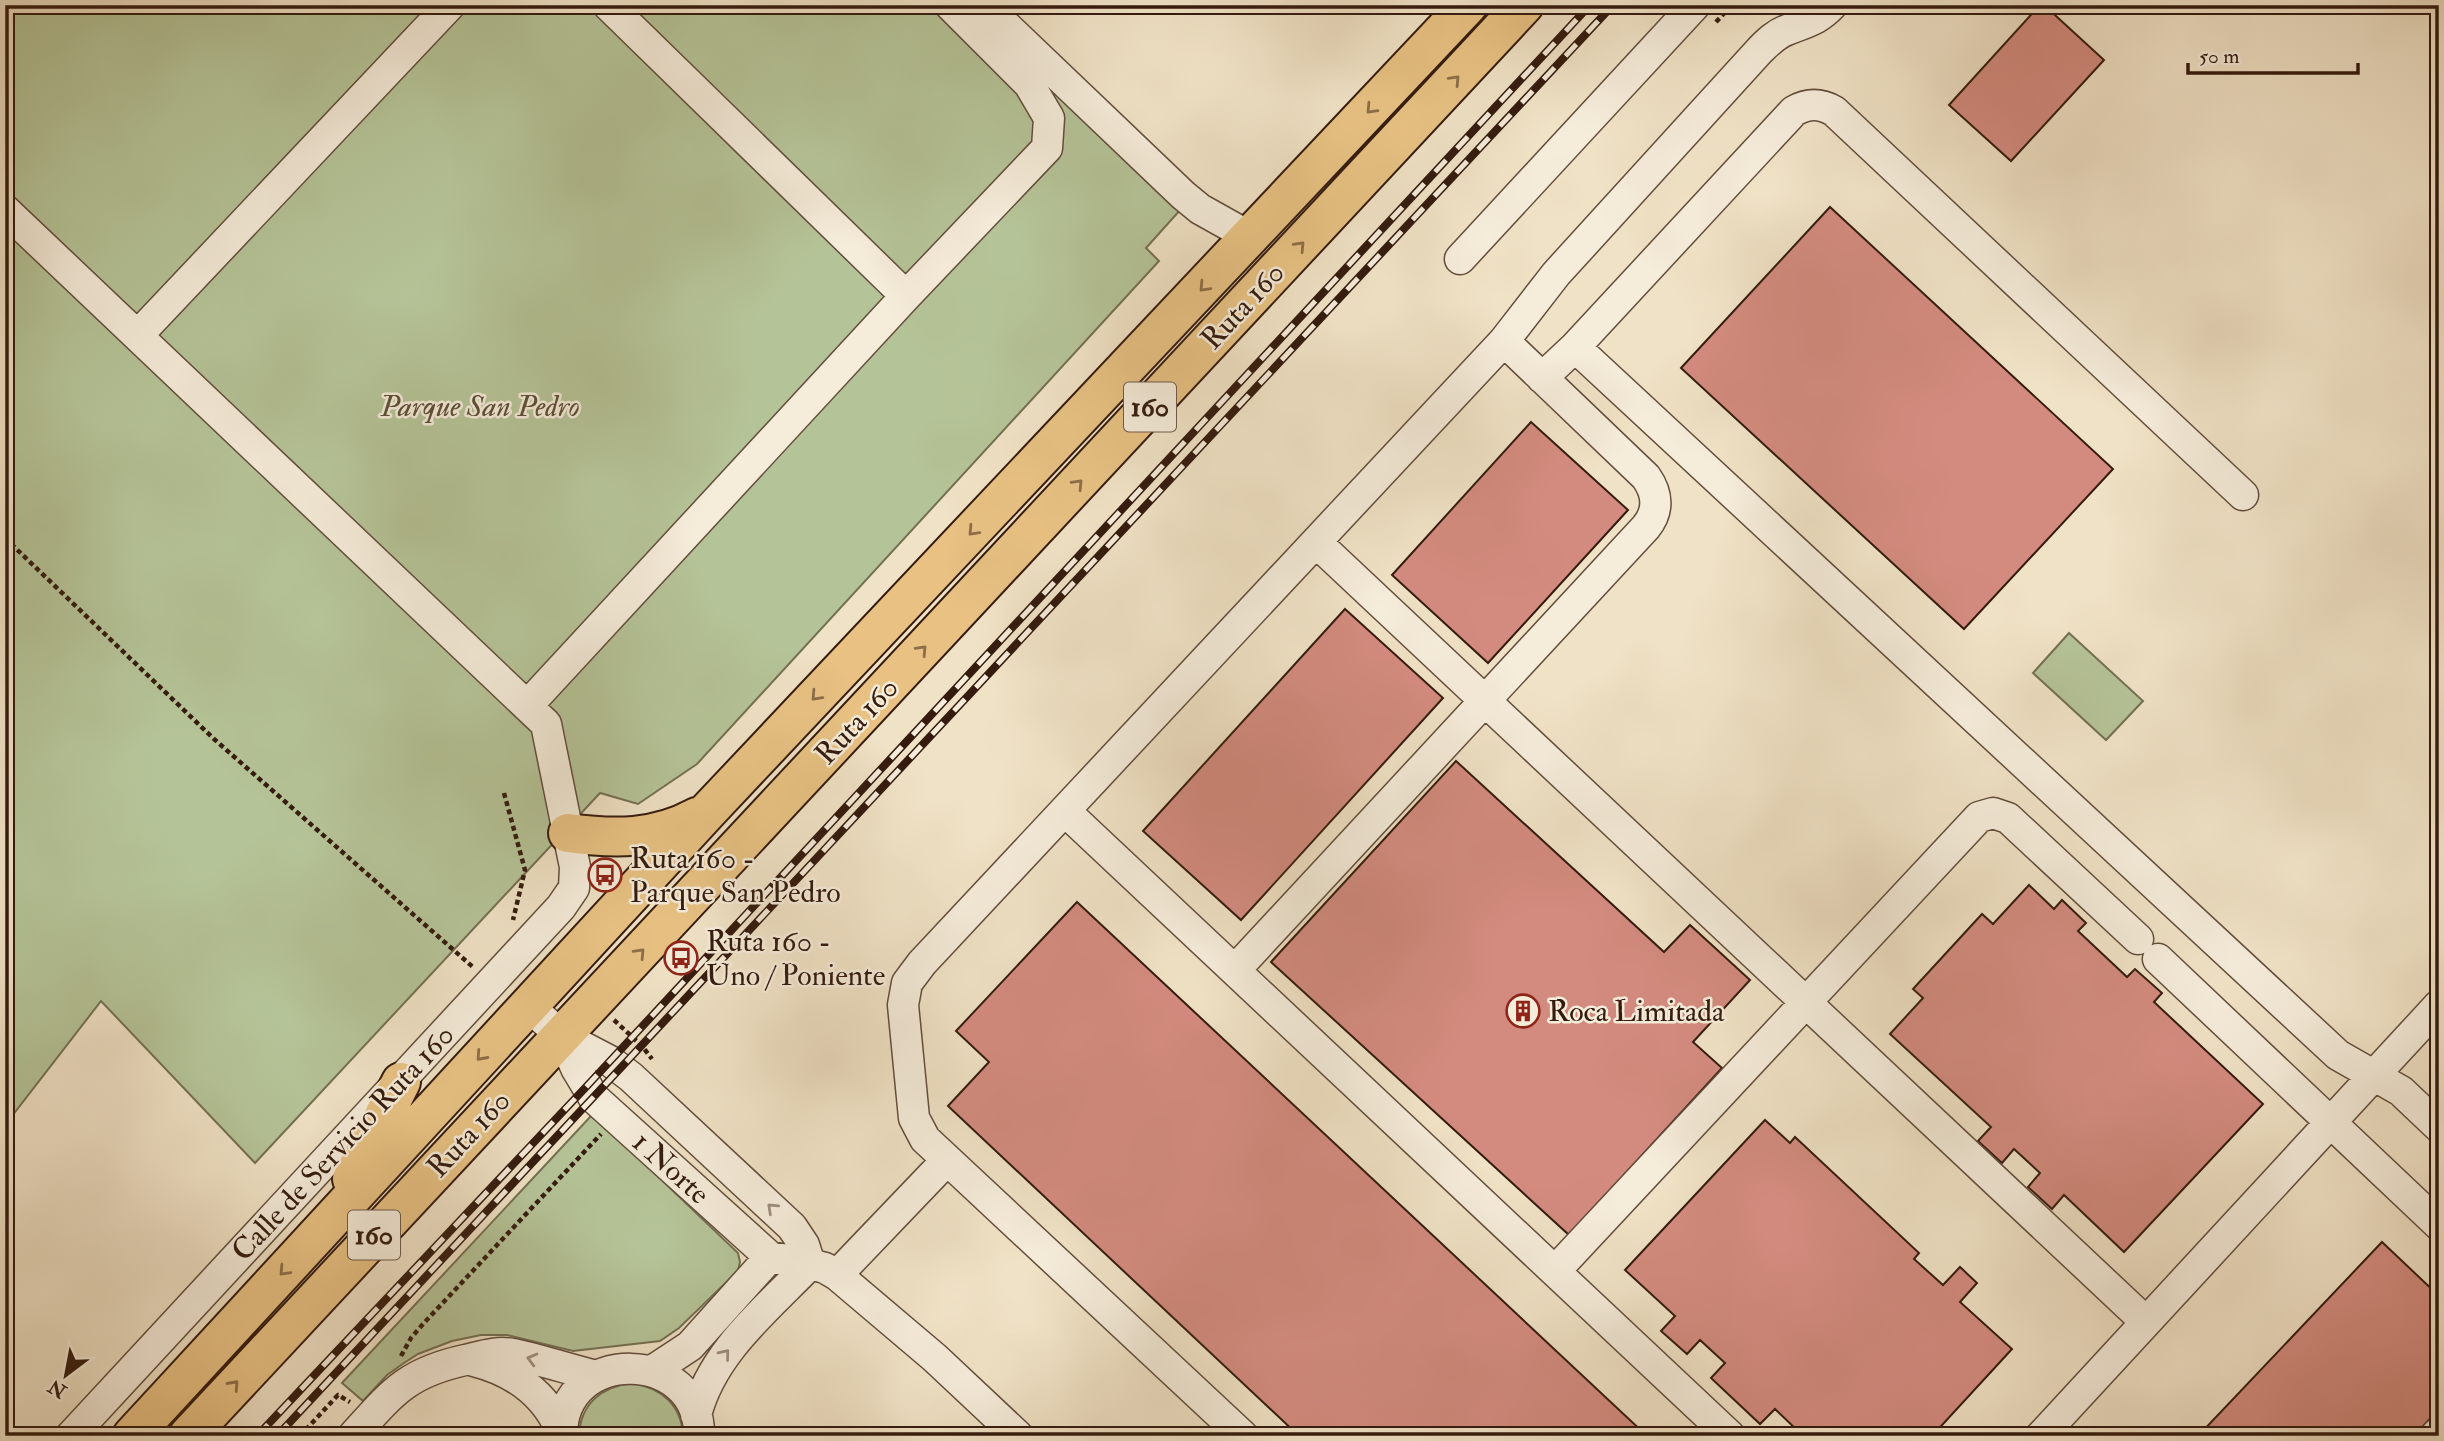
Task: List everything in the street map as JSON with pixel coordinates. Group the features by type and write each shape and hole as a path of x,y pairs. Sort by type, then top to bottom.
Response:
{"highway":[{"name":"Ruta 160","path":"132,1436 708,811 1468,5"},
{"name":"Ruta 160","path":"188,1436 1524,5"},
{"path":"569,833 614,838 643,836 680,826 708,811"},
{"path":"331,1221 401,1082"}],"street":[{"path":"138,335 450,5"},
{"path":"608,5 906,296"},
{"path":"527,706 906,296 1047,148 1049,118 1030,84 950,5"},
{"path":"984,5 1183,195 1200,209 1250,237"},
{"path":"1460,258 1695,5"},
{"path":"1243,1436 925,1139 914,1118 903,1005 907,983 922,963 1504,341 1556,274 1760,50 1773,37 1814,21 1832,5"},
{"path":"1542,378 1575,347 1794,111 1818,104 1835,111 2243,495"},
{"name":"Calle de Servicio Ruta 160","path":"5,210 546,724 575,867 574,888 569,899 71,1436"},
{"path":"1235,970 1651,521 1656,505 1655,495 1646,477 1504,341"},
{"path":"1575,347 2337,1055 2401,1091 2439,1127"},
{"path":"1317,543 2146,1322"},
{"path":"1065,811 1730,1436"},
{"path":"1555,1271 1973,822 1985,814 2008,818 2439,1225"},
{"name":"1 Norte","path":"527,1005 562,1036 610,1061 639,1084 792,1227 804,1245 810,1264"},
{"path":"2041,1436 2439,1005"},
{"name":"1 Norte","path":"562,1036 586,1087 616,1118 770,1257"},
{"path":"837,1275 947,1160"},
{"path":"652,1371 690,1346 770,1257 810,1264 837,1275 935,1359 1018,1436"},
{"path":"698,1425 700,1398 716,1365 810,1264"},
{"path":"370,1417 398,1389 426,1370 488,1353 512,1354 596,1376"},
{"path":"467,1359 487,1365 522,1382 544,1401 561,1434"},
{"path":"561,1434 568,1406 575,1394 596,1376 623,1367 652,1371 667,1378 679,1388 698,1425"}],"path":[{"path":"5,538 214,739 479,973 489,985"},
{"path":"504,793 525,870 512,925 528,942"},
{"path":"300,1436 338,1395 370,1417 411,1338 616,1118"}],"green space":[{"name":"Parque San Pedro","path":"5,5 994,5 1199,189 1146,248 1159,261 697,764 638,804 600,793 255,1163 101,1001 5,1125"},
{"path":"2069,633 2143,701 2106,740 2033,673"},
{"path":"591,1116 598,1119 738,1253 738,1271 679,1328 660,1341 573,1351 507,1335 481,1335 452,1341 418,1354 387,1375 363,1401 342,1383"},
{"path":"633,1383 652,1389 668,1400 679,1415 683,1436 579,1436 584,1415 595,1399 612,1388"}],"building":[{"path":"2040,5 2044,5 2104,60 2011,161 1949,105"},
{"path":"1830,207 2113,469 1964,629 1681,368"},
{"path":"1531,422 1628,510 1488,663 1392,575"},
{"path":"1345,609 1443,698 1241,920 1143,831"},
{"name":"Roca Limitada","path":"1456,761 1664,952 1690,925 1750,980 1693,1042 1722,1068 1569,1235 1271,962"},
{"path":"2029,885 2054,909 2062,900 2086,923 2078,931 2127,977 2135,969 2162,993 2154,1002 2263,1104 2124,1252 2064,1195 2052,1209 2028,1187 2040,1173 2014,1149 2002,1163 1978,1141 1991,1127 1890,1034 1923,998 1913,989 1982,914 1993,924"},
{"path":"1077,902 1647,1436 1299,1436 948,1106 989,1062 956,1031"},
{"path":"1765,1120 1790,1143 1795,1137 1919,1253 1914,1259 1943,1285 1960,1267 1977,1283 1960,1302 2012,1349 1932,1436 1794,1436 1798,1431 1775,1409 1760,1424 1711,1378 1725,1363 1700,1340 1687,1354 1661,1331 1675,1316 1625,1270"},
{"path":"2382,1242 2439,1296 2439,1409 2414,1436 2198,1436"}],"railway":[{"path":"257,1436 586,1087 1590,5"},
{"path":"277,1436 1613,5"}],"place":[{"name":"Ruta 160 - Parque San Pedro","path":"605,875"},
{"name":"Ruta 160 - Uno / Poniente","path":"681,958"},
{"name":"Roca Limitada","path":"1523,1011"}]}
